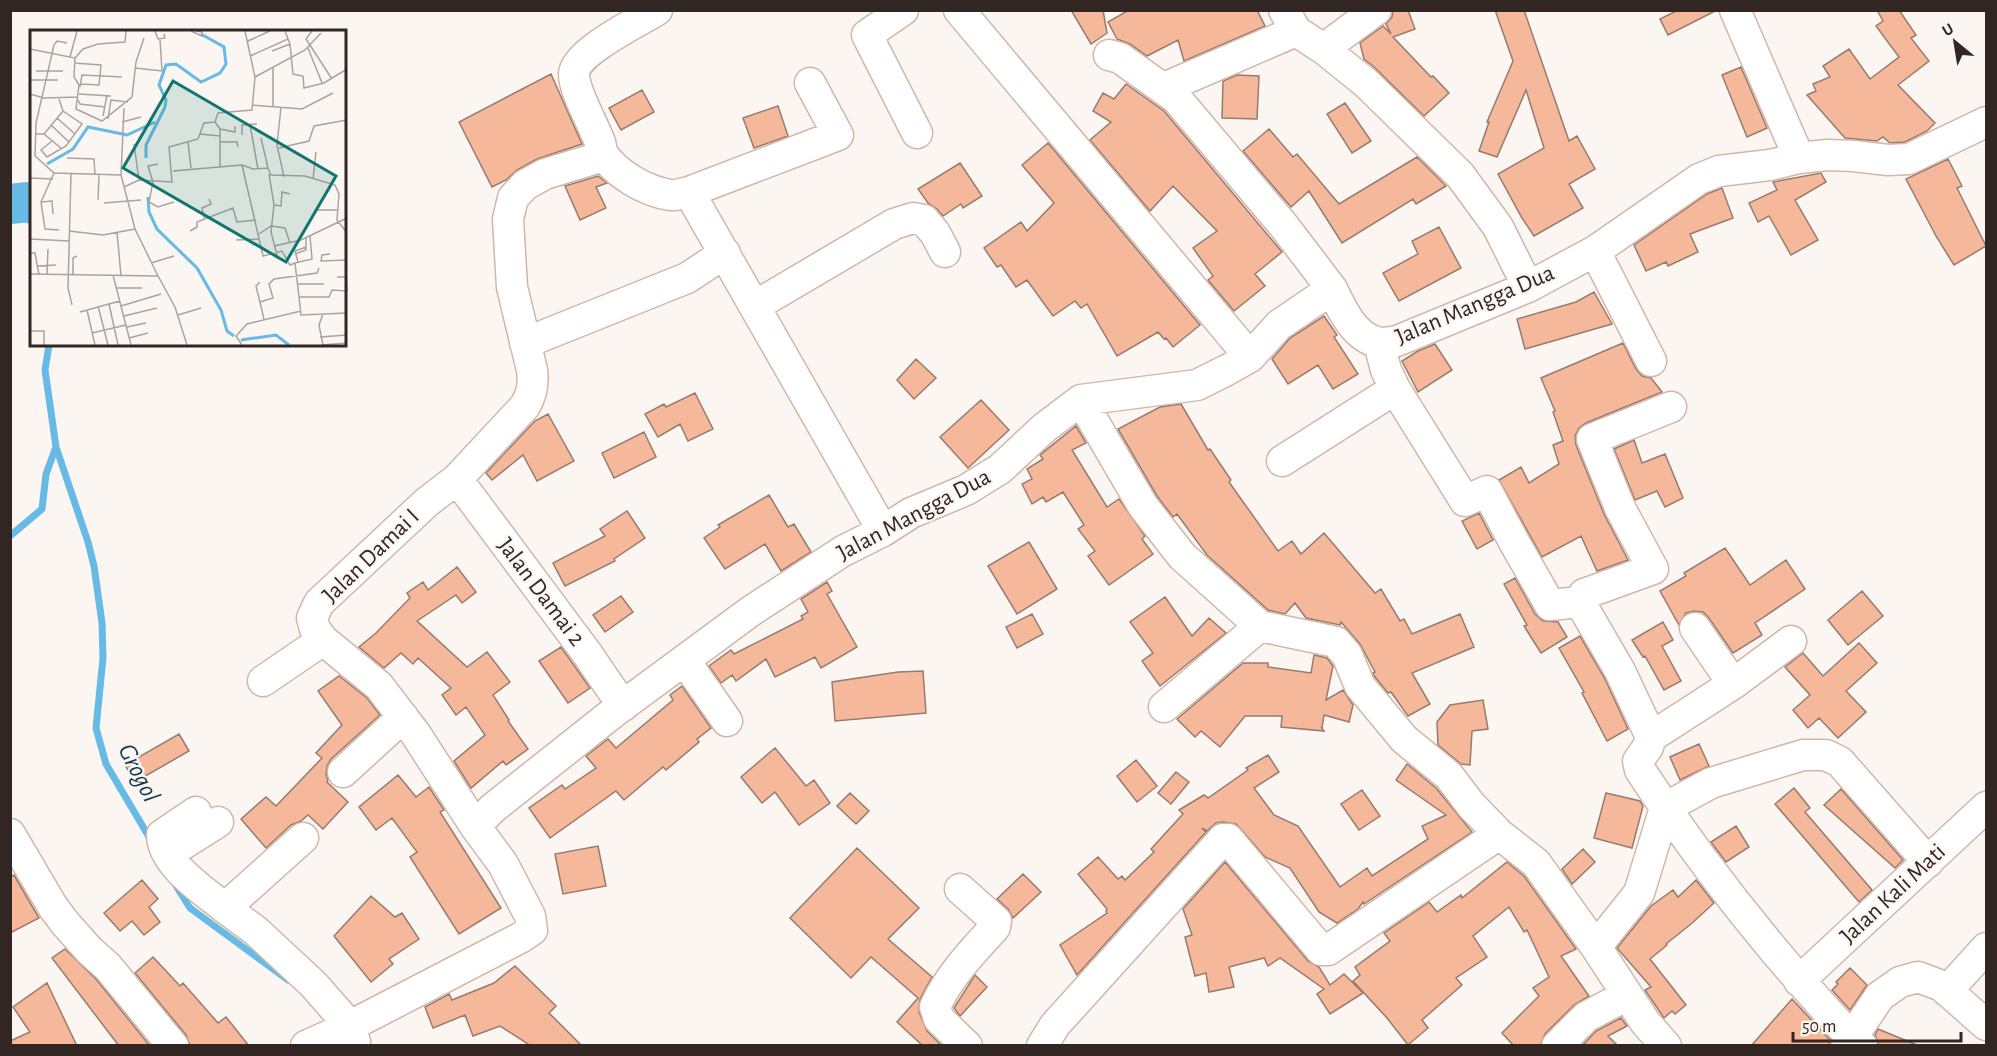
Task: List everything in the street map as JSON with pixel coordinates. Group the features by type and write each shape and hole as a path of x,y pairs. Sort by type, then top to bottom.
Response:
{"street":[{"path":"657,10 584,56 575,68 574,76 578,90 602,153 610,165 635,182 672,196 689,192 838,135 810,83"},
{"path":"903,10 867,35 917,133"},
{"path":"958,10 1250,357"},
{"path":"1325,50 1376,10"},
{"path":"1735,10 1799,158"},
{"path":"1164,88 1290,21 1366,83 1460,175 1498,227 1528,287"},
{"path":"1109,56 1120,58 1176,98 1284,226 1332,289"},
{"name":"Jalan Mangga Dua","path":"475,826 493,808 623,706 751,611 843,551 883,531 911,513 966,490 1000,469 1044,428 1081,400 1197,385 1250,357 1279,325 1332,289 1347,320 1368,338 1379,343 1397,341 1528,287 1595,250 1699,179 1713,173 1827,155 1888,160 1909,159 1986,122"},
{"path":"457,479 525,406 530,397 532,370 512,287 508,219 513,198 525,185 545,174 596,159 602,153"},
{"path":"689,192 883,531"},
{"path":"756,306 894,224 913,218 924,220 935,233 945,252"},
{"path":"1595,250 1651,361"},
{"path":"525,343 687,278 725,253"},
{"path":"1379,343 1386,370 1395,389 1464,501 1487,491 1550,604 1580,602"},
{"path":"1282,461 1395,389"},
{"path":"1081,400 1143,506 1182,556 1260,627 1336,642 1347,655 1360,686 1404,739 1449,776 1471,805 1499,834 1536,862 1596,946 1645,1022 1666,1046"},
{"path":"1580,602 1584,594 1653,569 1620,508 1592,439 1671,407"},
{"name":"Jalan Damai I","path":"334,1037 532,930 530,916 508,873 409,725 380,686 323,640 315,629 312,618 319,603 427,502 457,479"},
{"name":"Jalan Damai 2","path":"457,479 586,652 623,706"},
{"path":"1580,602 1620,671 1651,737"},
{"path":"1164,707 1260,627"},
{"path":"1695,628 1733,684"},
{"path":"263,681 323,640"},
{"path":"1791,641 1733,684 1651,737 1648,747 1638,761 1639,766 1703,862 1799,981 1853,1043 1880,996 1900,982 1918,977 1942,987 1986,1025"},
{"path":"685,661 727,721"},
{"path":"343,772 409,725"},
{"path":"1596,946 1639,893 1665,808 1711,783 1803,755 1826,755 1840,762 1928,862"},
{"name":"Jalan Kali Mati","path":"1799,981 1986,807"},
{"path":"207,817 166,854 187,877 256,931 313,984 334,1037"},
{"path":"10,834 65,923 108,967 173,1046"},
{"path":"1042,1046 1055,1025 1223,839 1228,839 1321,950 1328,950 1499,834"},
{"path":"225,908 303,838"},
{"path":"960,889 996,921 995,927 968,957 939,996 935,1006 939,1019 967,1046"},
{"path":"1947,991 1986,948"},
{"path":"1557,1046 1586,1017 1627,995"}],"building":[{"path":"1071,10 1103,10 1107,33 1091,44"},
{"path":"1129,10 1257,10 1265,26 1184,61 1178,40 1147,56 1130,44 1117,39 1108,22"},
{"path":"1393,10 1408,10 1415,29 1393,37 1449,93 1424,116 1364,59 1360,43 1383,26 1391,34 1386,24 1392,17"},
{"path":"1495,10 1524,10 1569,141 1577,136 1595,169 1569,184 1583,208 1534,236 1498,174 1544,148 1526,90 1497,157 1479,151 1489,122 1487,122 1513,61"},
{"path":"1678,10 1717,10 1668,35 1660,19"},
{"path":"1877,10 1899,10 1916,35 1911,38 1929,61 1898,85 1935,123 1927,131 1905,142 1890,143 1883,137 1877,141 1845,138 1807,95 1816,91 1813,84 1830,77 1823,66 1849,49 1870,79 1899,57 1876,26 1883,21"},
{"path":"1741,67 1767,128 1747,137 1722,75"},
{"path":"551,74 582,144 537,159 492,187 459,122"},
{"path":"1237,75 1259,76 1257,119 1222,118 1223,81"},
{"path":"1126,84 1164,111 1282,252 1255,274 1265,286 1234,311 1208,280 1213,276 1193,248 1217,231 1173,186 1150,211 1090,140 1111,122 1093,111 1103,93 1114,99"},
{"path":"642,90 654,112 621,130 609,108"},
{"path":"1345,103 1371,141 1352,153 1327,114"},
{"path":"778,106 788,136 754,148 743,118"},
{"path":"1269,129 1293,157 1297,154 1339,204 1417,157 1446,186 1416,204 1413,199 1342,243 1309,191 1291,207 1243,151"},
{"path":"1048,143 1200,325 1173,347 1158,332 1117,356 1087,304 1081,308 1075,301 1053,316 1027,280 1016,287 1001,265 997,267 984,248 1021,222 1027,231 1054,203 1022,165"},
{"path":"1948,159 1962,186 1957,188 1986,246 1954,265 1906,179"},
{"path":"960,163 982,196 963,208 961,204 943,216 928,203 918,189"},
{"path":"1821,173 1826,182 1795,200 1818,240 1791,255 1769,216 1758,222 1749,203 1777,190 1773,182"},
{"path":"598,176 607,183 596,187 606,208 580,220 565,186"},
{"path":"1722,188 1733,218 1690,234 1698,252 1668,266 1666,262 1646,271 1634,245 1707,194"},
{"path":"1439,227 1461,268 1399,301 1383,273 1418,254 1412,241"},
{"path":"1594,292 1612,324 1525,349 1517,319 1576,302"},
{"path":"1324,316 1337,335 1334,337 1358,374 1333,389 1318,365 1288,384 1272,359 1290,338"},
{"path":"1623,343 1636,369 1642,376 1651,378 1662,392 1586,423 1579,428 1575,436 1576,445 1604,514 1628,560 1597,571 1581,536 1542,557 1499,480 1521,467 1529,483 1559,464 1553,445 1563,441 1553,412 1555,411 1541,378"},
{"path":"1435,344 1452,370 1418,392 1402,361"},
{"path":"916,359 936,378 914,399 897,380"},
{"path":"695,393 713,429 688,441 680,424 658,437 645,414 664,404 666,407"},
{"path":"981,400 1009,430 968,468 940,437"},
{"path":"1181,404 1208,450 1210,449 1231,480 1229,482 1278,551 1292,541 1301,554 1324,533 1375,593 1381,589 1400,621 1404,619 1412,634 1460,614 1474,647 1412,673 1430,704 1408,716 1391,692 1388,693 1375,677 1373,673 1375,672 1360,644 1341,622 1340,625 1306,618 1295,603 1285,614 1268,610 1207,555 1177,514 1173,517 1157,496 1118,429 1160,407"},
{"path":"548,414 574,461 537,481 523,455 492,480 486,473 535,421"},
{"path":"1076,426 1086,443 1072,450 1107,507 1119,499 1145,536 1142,539 1153,554 1109,585 1088,556 1095,551 1078,529 1084,525 1063,492 1046,502 1043,497 1032,504 1022,484 1032,479 1027,469 1043,459 1040,455"},
{"path":"644,432 656,457 614,478 602,453"},
{"path":"1634,440 1642,463 1665,454 1683,498 1665,507 1657,491 1635,500 1614,449"},
{"path":"769,495 788,527 794,524 811,552 781,571 765,544 725,569 704,538 720,527 718,525"},
{"path":"627,511 645,538 614,559 615,561 565,586 553,563 605,536 600,529"},
{"path":"1479,513 1493,540 1477,549 1462,521"},
{"path":"1029,542 1057,589 1017,614 988,566"},
{"path":"1725,548 1750,585 1786,560 1805,589 1755,623 1762,635 1733,653 1703,612 1686,613 1679,625 1660,591 1686,576 1684,573"},
{"path":"457,567 476,592 462,603 456,595 417,621 467,667 487,652 510,682 493,695 528,749 506,765 503,761 471,788 454,761 485,735 466,707 456,715 442,695 451,688 418,658 413,664 401,653 384,668 359,647 410,598 407,593 423,582 428,590"},
{"path":"1515,578 1535,614 1543,621 1558,622 1567,637 1541,653 1524,626 1527,625 1504,584"},
{"path":"827,582 832,591 827,594 857,647 821,668 815,657 775,677 766,659 736,681 732,675 721,683 709,666 731,650 734,654 803,619 801,616 808,612 801,599"},
{"path":"1862,591 1883,616 1848,645 1828,620"},
{"path":"621,596 633,612 605,632 593,615"},
{"path":"1165,597 1192,636 1209,618 1226,633 1160,686 1142,661 1153,653 1130,622"},
{"path":"1032,614 1043,634 1017,648 1006,627"},
{"path":"1663,622 1673,640 1662,646 1681,681 1664,690 1645,656 1643,657 1632,640"},
{"path":"1580,636 1605,679 1628,729 1607,741 1582,693 1584,692 1559,648"},
{"path":"1859,643 1877,663 1846,691 1866,712 1838,738 1819,718 1808,728 1793,710 1810,695 1785,667 1803,653 1823,676"},
{"path":"561,647 590,688 568,703 539,661"},
{"path":"1314,655 1327,658 1333,666 1326,700 1343,690 1353,705 1349,722 1324,715 1321,727 1324,731 1281,727 1282,716 1245,716 1220,747 1201,731 1195,737 1177,719 1243,663 1268,663 1268,667 1311,673"},
{"path":"923,671 926,713 835,721 832,682 898,672"},
{"path":"339,676 367,698 380,715 331,759 327,766 327,782 348,802 323,829 308,815 291,825 266,848 241,819 266,797 276,806 322,758 316,753 342,725 318,691"},
{"path":"682,686 711,728 697,739 699,742 666,770 663,767 624,800 616,791 550,838 529,808 562,785 565,789 596,768 586,756 608,739 616,748 673,700 670,695"},
{"path":"1483,700 1488,729 1472,731 1470,765 1461,764 1438,745 1437,722 1450,705"},
{"path":"179,734 189,751 135,782 125,765"},
{"path":"1699,744 1709,766 1680,780 1670,757"},
{"path":"775,748 806,786 814,780 830,803 799,825 775,792 762,803 741,777"},
{"path":"1268,755 1279,772 1254,788 1274,815 1298,826 1340,887 1367,868 1372,876 1428,839 1422,826 1446,815 1396,780 1407,764 1436,788 1472,832 1364,904 1363,902 1358,909 1337,923 1319,912 1290,868 1265,857 1236,824 1216,823 1207,831 1202,828 1206,832 1077,975 1060,945 1107,913 1107,909 1078,874 1098,857 1118,879 1122,876 1125,880 1154,852 1151,849 1183,814 1179,810 1204,795 1208,798 1248,770 1246,768"},
{"path":"1136,760 1157,786 1137,802 1117,776"},
{"path":"1176,772 1189,782 1171,804 1158,793"},
{"path":"398,775 416,797 429,787 444,810 440,812 501,908 459,934 410,857 417,852 392,818 376,830 359,807"},
{"path":"1794,788 1810,808 1805,812 1872,890 1859,902 1775,804"},
{"path":"1841,789 1903,860 1895,868 1824,805"},
{"path":"1362,790 1380,816 1359,830 1341,804"},
{"path":"850,793 869,811 856,824 837,806"},
{"path":"1606,793 1640,801 1643,806 1632,848 1594,838"},
{"path":"1736,826 1749,847 1726,862 1711,842"},
{"path":"598,846 606,886 563,894 555,854"},
{"path":"857,848 919,908 888,939 932,977 920,999 919,1012 927,1031 942,1046 923,1046 897,1022 918,998 871,957 851,978 790,918"},
{"path":"1583,849 1595,862 1572,884 1562,869"},
{"path":"1225,862 1308,961 1319,967 1330,985 1344,974 1363,993 1330,1014 1317,994 1324,989 1280,958 1268,966 1264,958 1229,967 1234,987 1209,992 1206,973 1195,976 1185,937 1192,935 1183,909"},
{"path":"1507,862 1524,876 1576,949 1561,956 1589,996 1574,1005 1545,1034 1540,1046 1514,1046 1502,1033 1539,996 1533,988 1549,977 1527,930 1524,932 1509,907 1473,936 1487,957 1456,978 1462,985 1422,1020 1428,1028 1408,1045 1353,981 1360,975 1355,967 1390,941 1384,933 1429,902 1437,912 1461,895 1462,898"},
{"path":"1023,874 1041,892 1013,918 1008,909 997,899"},
{"path":"14,875 39,918 10,933 10,877"},
{"path":"142,880 158,899 149,907 160,922 144,935 132,921 120,931 104,913"},
{"path":"1696,880 1714,903 1650,959 1686,1005 1675,1014 1672,1011 1664,1018 1645,990 1651,987 1617,948 1651,906 1673,890 1678,897"},
{"path":"371,896 395,917 402,913 419,939 389,959 393,964 371,982 334,936"},
{"path":"65,949 96,979 150,1046 119,1046 52,958"},
{"path":"153,957 180,986 183,983 218,1023 226,1017 249,1046 190,1046 186,1035 135,973"},
{"path":"515,966 556,1006 549,1013 582,1046 531,1046 500,1026 473,1036 465,1015 433,1028 425,1007 449,994 452,1000 494,983"},
{"path":"1850,968 1867,985 1850,1010 1832,990 1838,984 1836,982"},
{"path":"975,975 987,987 960,1016 954,1008"},
{"path":"47,983 77,1046 10,1046 10,1041 30,1032 13,1007"},
{"path":"1792,999 1830,1040 1829,1046 1751,1046"},
{"path":"1621,1018 1627,1026 1608,1036 1618,1046 1582,1046 1596,1031"},
{"path":"1878,1029 1917,1046 1879,1046 1875,1035"}],"waterway":[{"path":"10,204 30,203"},
{"name":"Grogol","path":"49,346 45,370 56,447 88,542 94,566 102,623 103,658 96,728 106,764 152,842"},
{"name":"Grogol","path":"10,536 42,509 46,474 56,447"},
{"name":"Grogol","path":"173,881 190,908 288,980"}]}
